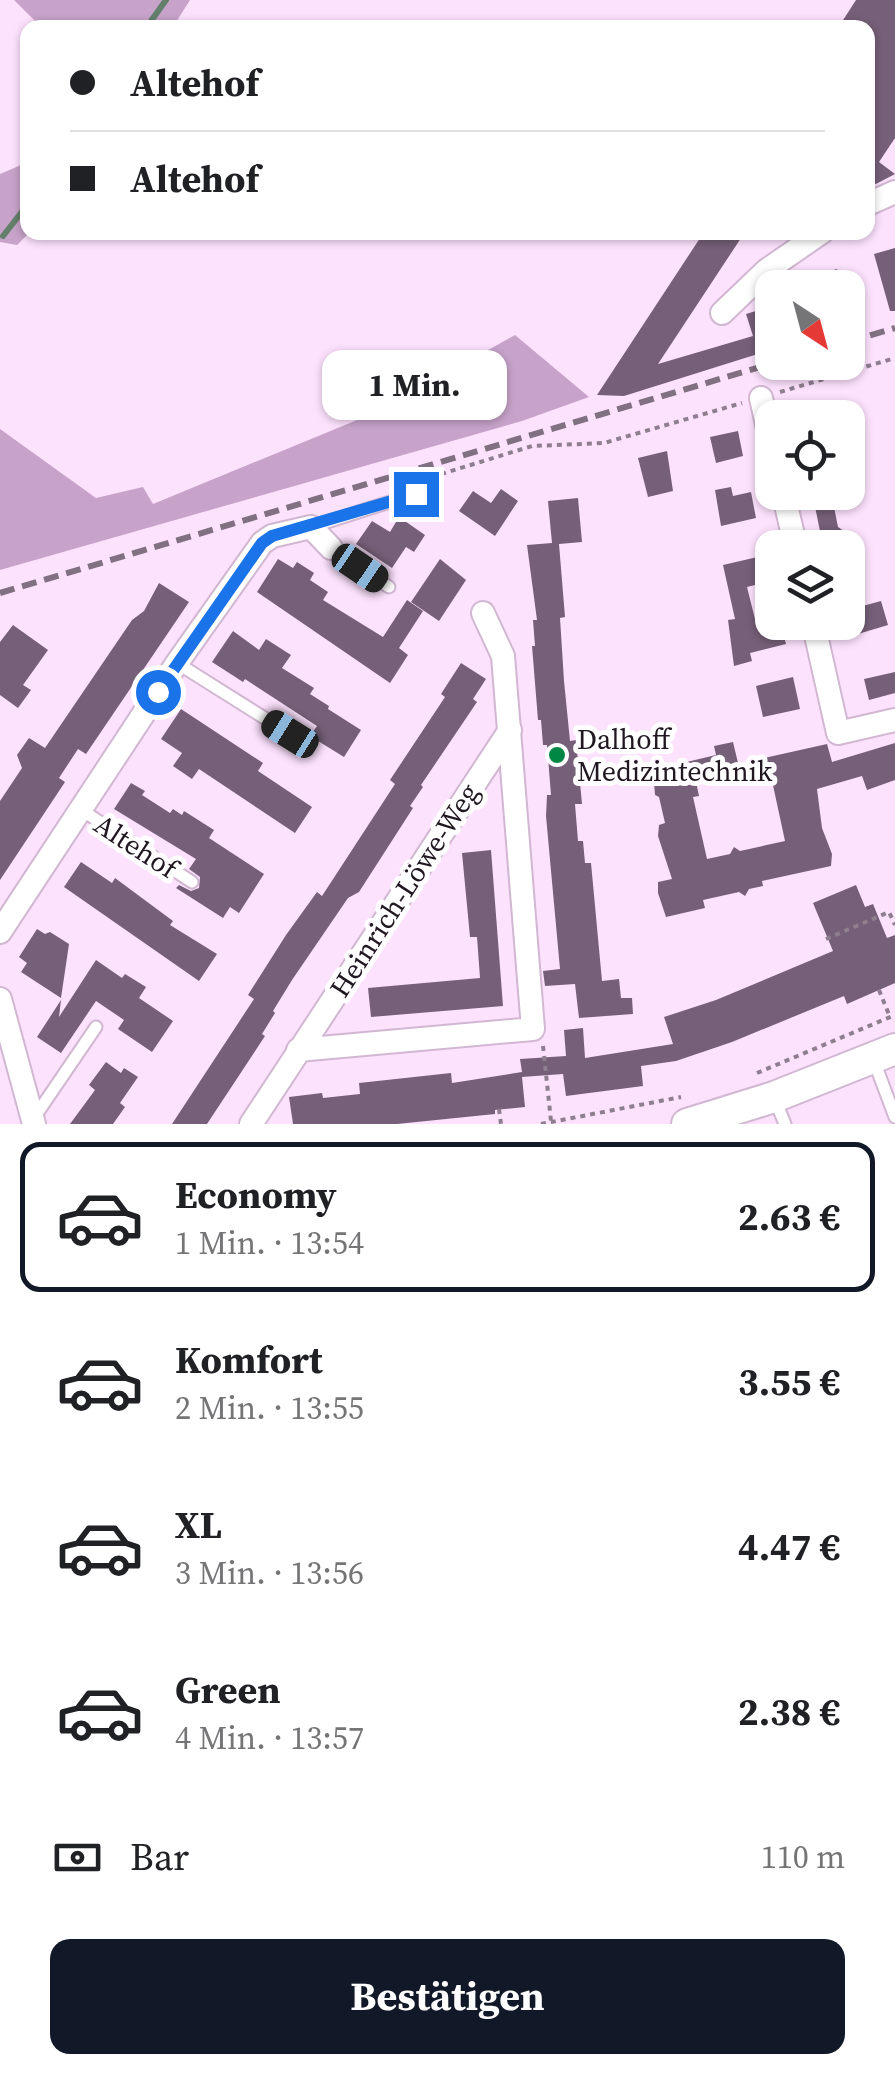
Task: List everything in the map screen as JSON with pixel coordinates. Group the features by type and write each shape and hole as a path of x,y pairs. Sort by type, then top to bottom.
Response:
{"street":[{"path":"722,312 767,270 810,240"},
{"path":"753,400 755,405"},
{"path":"311,527 332,548"},
{"name":"Altehof","path":"0,932 177,663 262,543 272,536 311,527"},
{"name":"Heinrich-Löwe-Weg","path":"484,613 504,656 533,1030"},
{"path":"817,640 838,733 895,720"},
{"name":"Heinrich-Löwe-Weg","path":"251,1124 510,730"},
{"path":"0,999 33,1122"},
{"path":"298,1050 533,1030"},
{"path":"685,1110 779,1111 884,1053"}],"lane":[{"name":"Altehof","path":"311,527 416,494"},
{"path":"332,548 389,587"},
{"path":"177,663 290,734"},
{"name":"Altehof","path":"80,809 192,882"},
{"path":"33,1122 96,1027"},
{"path":"884,1053 895,1118"}],"path":[{"path":"788,390 895,358"},
{"path":"420,480 532,446 604,443 753,400"},
{"path":"826,939 889,912 895,926"},
{"path":"749,1076 893,1016 879,990"},
{"path":"533,1030 543,1044 552,1122"},
{"path":"499,1109 501,1124"},
{"path":"542,1124 685,1110"}],"shaded area":[{"path":"14,0 190,0 177,20 34,20"},
{"path":"20,165 22,240 17,245 0,242 0,174"},
{"path":"515,335 589,397 522,421 0,570 0,429 96,498 143,487 153,504 379,411"}],"building":[{"path":"856,0 895,0 895,138 879,162 895,174 876,184 875,20 843,20"},
{"path":"699,240 740,240 658,364 753,336 746,314 755,311 755,355 624,396 597,395"},
{"path":"895,248 895,311 890,311 874,254"},
{"path":"738,431 743,456 716,463 710,437"},
{"path":"667,451 673,491 648,497 638,458"},
{"path":"731,487 733,496 751,492 756,518 721,526 715,490"},
{"path":"501,489 518,501 495,536 459,511 473,491 491,503"},
{"path":"578,498 582,542 559,544 565,617 560,618 564,681 570,741 576,740 582,804 575,804 578,841 583,841 585,863 591,863 602,981 619,979 621,998 632,998 633,1014 579,1018 575,984 545,986 543,971 560,969 546,816 547,795 551,795 547,745 543,745 538,720 532,646 533,620 537,620 527,545 552,543 548,501"},
{"path":"816,510 835,510 838,527 842,530 820,530"},
{"path":"399,517 425,535 414,552 406,547 392,568 356,544 372,521 390,532"},
{"path":"755,558 755,585 747,587 755,619 755,640 785,640 786,644 750,653 752,661 734,666 728,620 735,619 723,565"},
{"path":"278,559 293,568 297,562 314,573 310,580 328,592 323,600 383,637 407,600 423,611 399,648 408,655 390,683 257,592"},
{"path":"440,559 466,580 439,621 411,602"},
{"path":"159,583 189,602 86,754 78,749 59,778 65,782 0,880 0,801 22,768 17,755 29,738 45,748 132,620 144,611"},
{"path":"881,601 888,625 865,632 865,605"},
{"path":"13,625 48,650 23,685 31,690 18,708 0,695 0,642"},
{"path":"233,631 259,650 266,639 291,655 282,668 314,688 310,694 361,730 344,757 310,736 317,726 212,662"},
{"path":"461,663 486,679 473,699 477,702 421,785 410,806 413,808 359,892 348,898 292,980 273,1011 262,1034 265,1036 207,1124 172,1124 254,999 248,995 286,935 317,892 322,896 395,784 390,780 445,697 441,694"},
{"path":"895,672 895,693 869,700 864,679"},
{"path":"793,677 800,709 763,717 756,686"},
{"path":"181,709 263,763 258,771 312,807 295,833 199,769 192,779 173,766 182,753 161,739"},
{"path":"733,742 739,767 695,777 699,796 693,797 707,859 730,854 734,847 740,851 785,841 771,776 759,778 755,760 827,744 832,762 895,743 895,780 867,790 862,776 817,789 822,828 832,854 831,866 762,881 763,886 749,889 745,896 739,892 703,900 705,908 666,917 658,882 672,879 658,836 659,825 665,823 659,797 655,795 653,770 716,755 714,746"},
{"path":"131,783 170,813 173,809 182,815 184,811 214,830 209,838 264,874 239,913 230,907 223,918 176,888 199,888 200,877 189,869 196,859 114,809"},
{"path":"491,850 503,1006 371,1017 368,988 480,978 477,937 470,937 462,853"},
{"path":"81,862 112,883 115,878 173,921 170,925 217,954 199,981 64,887"},
{"path":"856,885 865,907 873,904 887,938 895,935 895,983 847,1004 844,996 732,1042 676,1061 641,1066 643,1086 566,1096 563,1074 522,1077 525,1107 495,1110 495,1114 397,1124 293,1124 289,1097 360,1094 359,1083 451,1073 452,1083 522,1072 520,1059 566,1056 564,1030 583,1028 585,1058 673,1044 664,1017 716,1000 833,951 813,903"},
{"path":"37,929 69,944 61,998 21,972 27,963 19,957"},
{"path":"96,960 122,978 125,974 146,987 139,998 173,1021 152,1052 118,1029 124,1020 96,1001 61,1053 37,1037 61,1000 59,1017"},
{"path":"106,1062 121,1073 124,1068 138,1077 120,1103 125,1107 113,1124 70,1124 95,1090 89,1085"}],"waterway":[{"path":"152,20 166,0"},
{"path":"3,236 20,214"}],"railway":[{"path":"865,337 895,328"},
{"path":"0,593 755,369"}],"place":[{"name":"Dalhoff Medizintechnik","path":"557,755"}],"route":[{"path":"158,692 262,543 272,536 416,494"}]}
